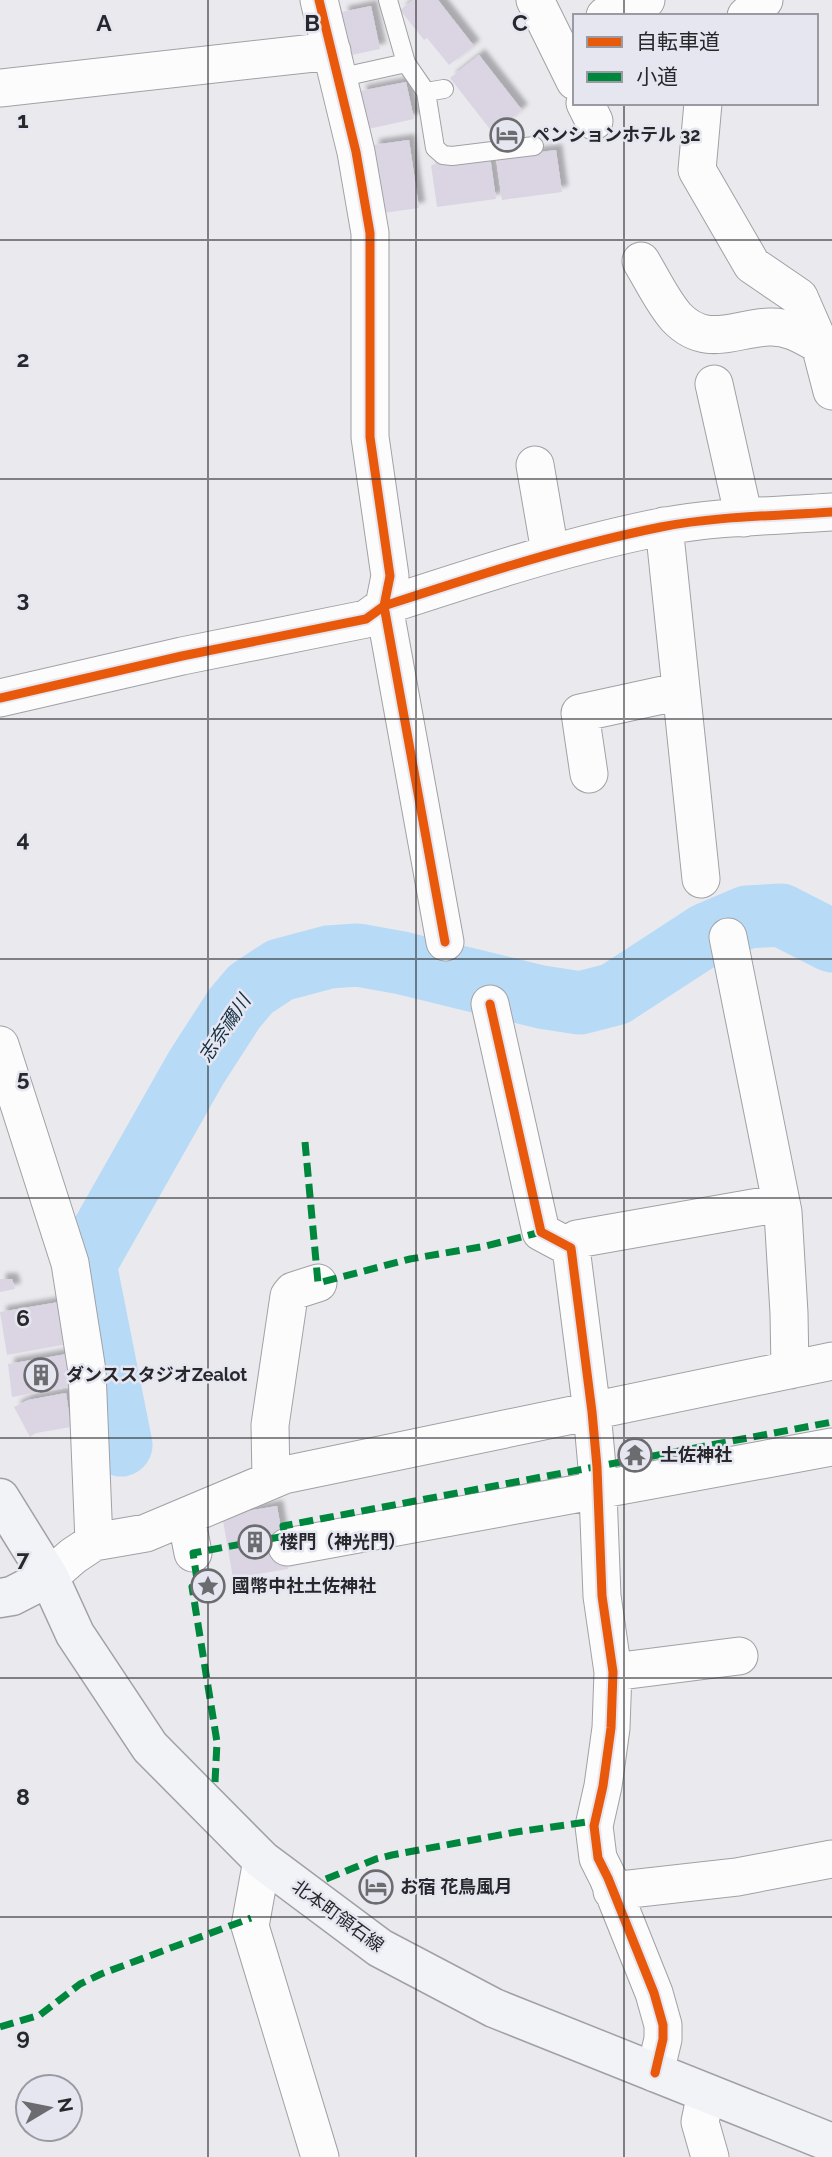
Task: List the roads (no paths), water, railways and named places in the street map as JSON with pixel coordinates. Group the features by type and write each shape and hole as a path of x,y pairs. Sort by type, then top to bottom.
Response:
{"main road":[{"name":"北本町領石線","path":"0,1497 49,1577 75,1634 150,1747 262,1860 380,1948 495,2008 832,2143"},
{"path":"0,1598 12,1596 49,1577"}],"street":[{"path":"319,0 356,152 370,233 370,437 390,576 384,606 445,942"},
{"path":"535,0 564,32 573,73"},
{"path":"610,14 646,0"},
{"path":"748,14 764,0"},
{"path":"0,88 335,65"},
{"path":"697,112 697,170 752,265 799,297 820,345 832,391"},
{"path":"641,261 676,316 691,329 720,336 770,327 792,330 820,345"},
{"path":"714,384 744,517"},
{"path":"535,465 550,552"},
{"path":"0,698 182,656 366,620 384,606 550,552 664,526 744,517 832,512"},
{"path":"664,526 701,879"},
{"path":"589,775 580,713 681,691"},
{"path":"728,937 781,1203 790,1370"},
{"path":"490,1004 541,1232 571,1248"},
{"path":"0,1045 70,1263 87,1371 94,1542"},
{"path":"655,2073 663,2039 663,2025 654,1993 598,1858 594,1826 611,1728 613,1672 602,1596 592,1412 571,1248 577,1239 781,1203"},
{"path":"271,1480 270,1425 289,1296 293,1291 318,1283"},
{"path":"49,1577 94,1542 146,1533 284,1475 832,1361"},
{"path":"287,1547 832,1447"},
{"path":"186,1517 193,1553"},
{"path":"613,1672 739,1656"},
{"path":"611,1891 737,1877 832,1859"},
{"path":"262,1860 250,1926 320,2157"},
{"path":"706,2093 700,2122 710,2157"}],"lane":[{"path":"388,0 406,63 435,91 435,148 443,155 452,156 534,146"},
{"path":"335,65 406,63"}],"waterway":[{"name":"志奈禰川","path":"121,1445 85,1264 196,1068 234,1009 251,989 280,970 329,957 358,955 541,997 580,1003 615,994 707,934 747,917 781,915 832,941"}],"place":[{"name":"ペンションホテル 32","path":"507,135"},
{"name":"ダンススタジオZealot","path":"41,1375"},
{"name":"土佐神社","path":"635,1455"},
{"name":"楼門（神光門）","path":"255,1542"},
{"name":"國幣中社土佐神社","path":"208,1586"},
{"name":"お宿 花鳥風月","path":"376,1887"}]}
